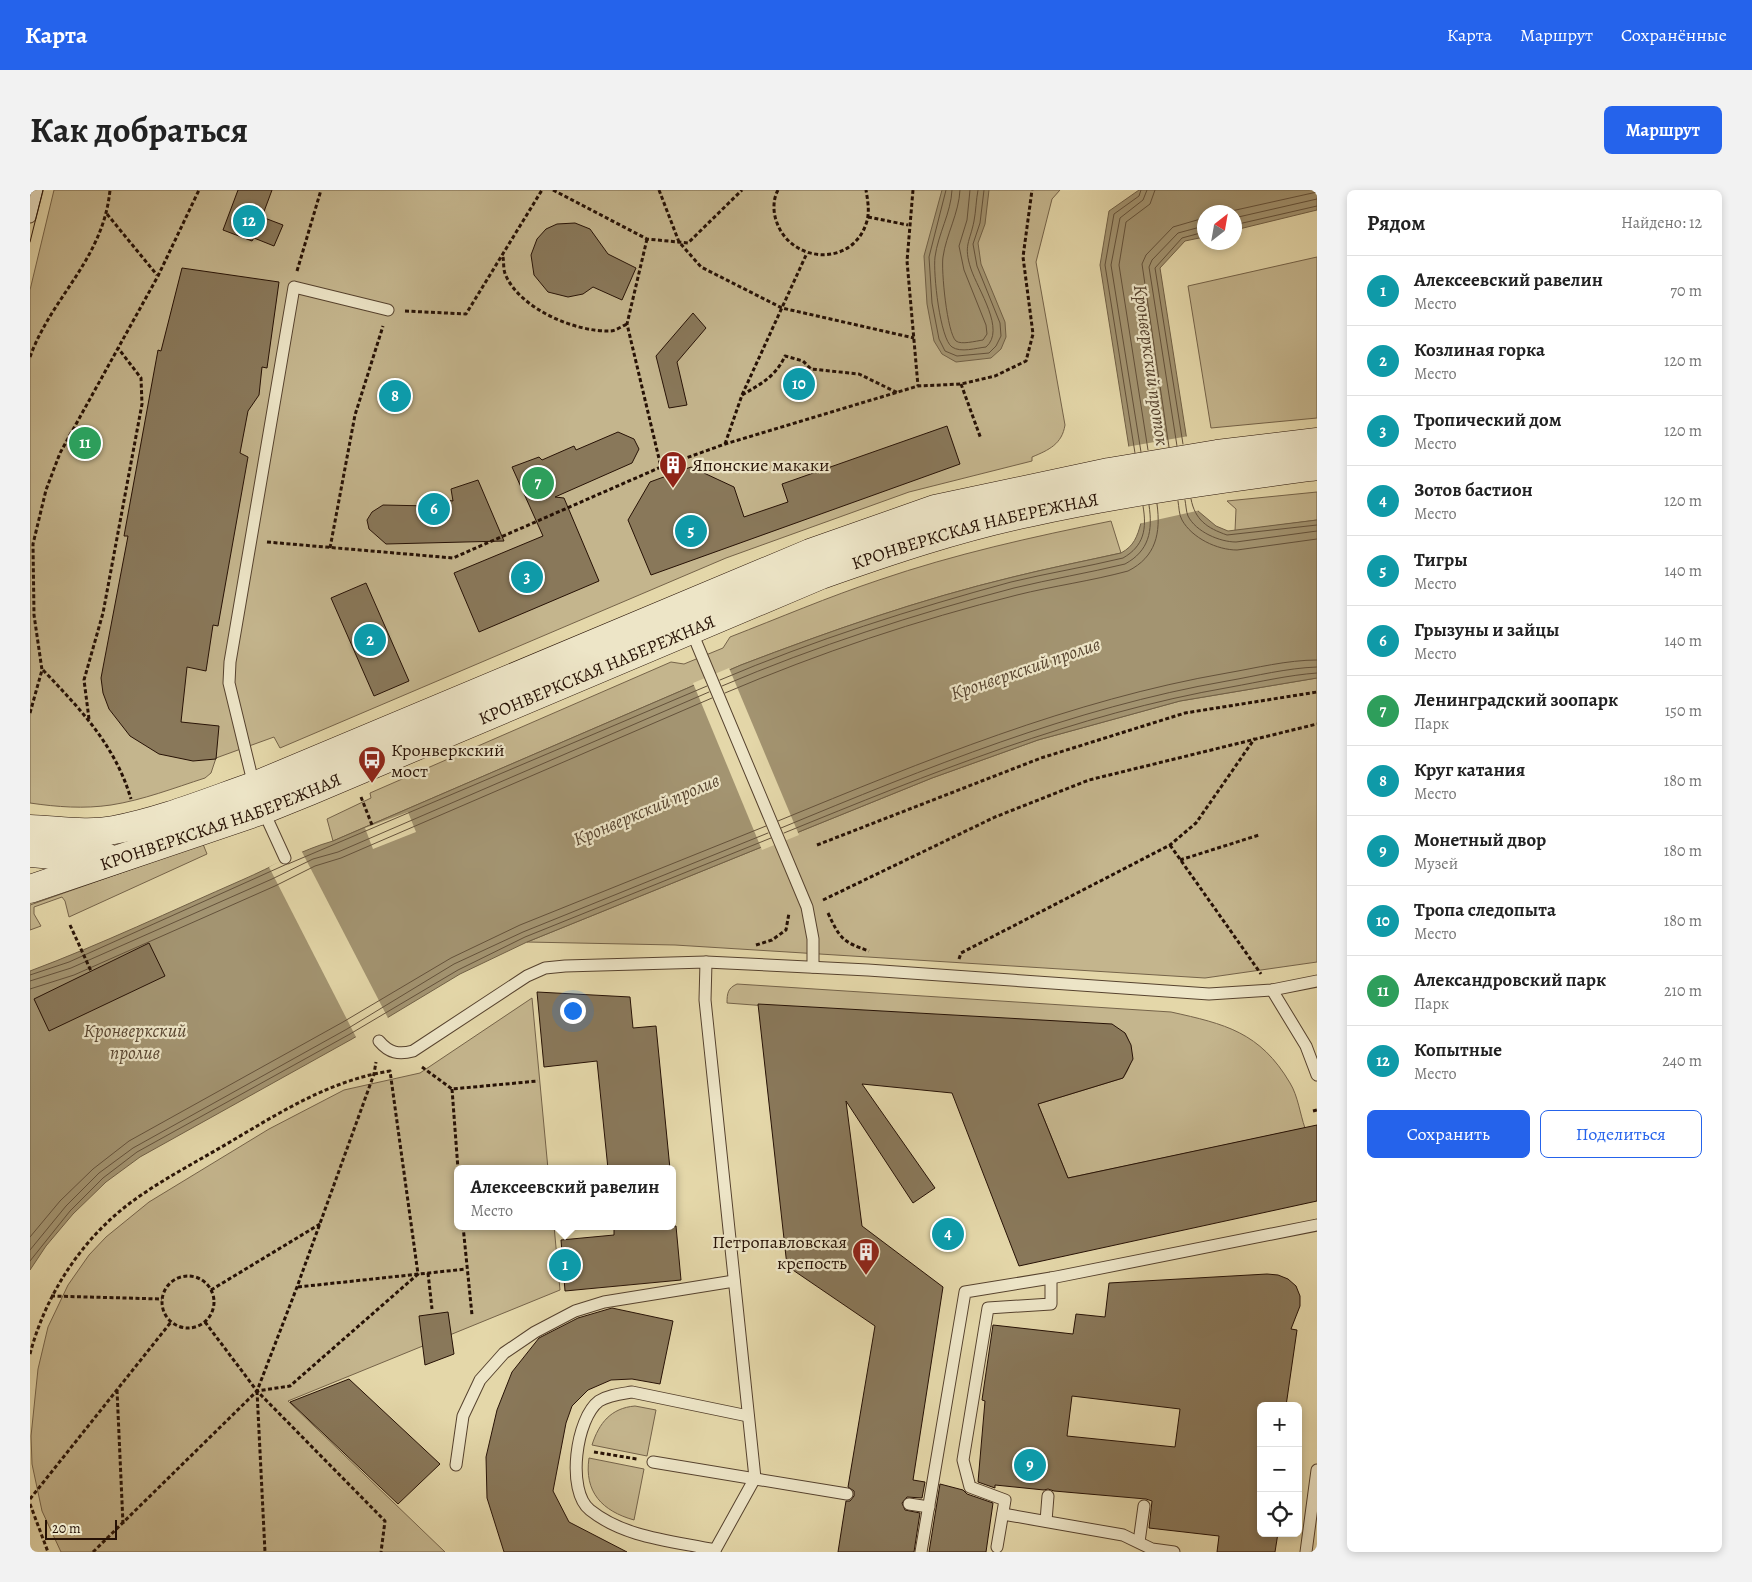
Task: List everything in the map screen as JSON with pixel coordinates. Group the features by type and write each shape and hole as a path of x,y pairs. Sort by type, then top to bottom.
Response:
{"main road":[{"path":"1218,466 1317,442"},
{"path":"1218,466 1317,466"},
{"name":"КРОНВЕРКСКАЯ НАБЕРЕЖНАЯ","path":"30,889 130,856 258,798 686,618 810,553 936,509 1111,485 1218,466"},
{"name":"КРОНВЕРКСКАЯ НАБЕРЕЖНАЯ","path":"30,829 86,832 114,830 165,817 258,798"},
{"path":"30,853 86,858 130,856"}],"lane":[{"path":"30,217 37,190"},
{"path":"285,858 258,798 229,683 230,662 294,287 388,310"},
{"path":"686,618 807,907 813,939 813,967"},
{"path":"706,962 705,1000 755,1478 715,1551 630,1532 604,1521 587,1508 578,1491 575,1473 583,1428 589,1412 598,1402 613,1395 632,1392 748,1416"},
{"path":"379,1041 385,1048 393,1052 413,1051 527,976 545,968 706,962 813,967 1209,994 1272,990 1317,981"},
{"path":"1272,990 1306,1046 1317,1075"},
{"path":"921,1552 965,1292 1050,1278 1317,1225"},
{"path":"997,1546 1005,1500 970,1488 963,1460 988,1308 1051,1304 1050,1278"},
{"path":"456,1466 463,1416 480,1380 504,1353 535,1332 575,1312 604,1302 734,1281"},
{"path":"653,1462 847,1494"},
{"path":"1306,1552 1317,1470"},
{"path":"1046,1521 1048,1496"},
{"path":"909,1504 929,1507"},
{"path":"1139,1542 1144,1506"},
{"path":"1003,1514 1123,1535 1152,1548 1174,1552"}],"path":[{"path":"30,357 37,338 92,251 107,214 110,190"},
{"path":"30,713 42,670 32,616 32,543 46,490 60,453 158,276 199,190"},
{"path":"294,287 299,256 321,190"},
{"path":"330,548 355,415 388,310 466,314 542,190"},
{"path":"553,190 647,238 688,243 742,190"},
{"path":"659,190 679,242 700,267 782,308 914,338"},
{"path":"778,190 774,212 779,230 791,244 807,253 825,255 842,251 857,240 868,218 869,208 866,190"},
{"path":"913,190 908,225 906,261 918,386"},
{"path":"250,541 454,558 661,467 725,444 918,386 960,384 995,376 1026,361 1033,334 1023,257 1032,190"},
{"path":"107,214 158,276"},
{"path":"868,218 908,225"},
{"path":"647,238 627,324 661,467"},
{"path":"725,444 742,395 807,253"},
{"path":"503,256 505,274 516,291 536,309 565,322 585,328 612,332 627,324"},
{"path":"90,719 84,680 103,613 142,404 141,378 118,348"},
{"path":"742,395 780,369 785,356 802,361 811,369 859,374 898,393"},
{"path":"960,384 981,438"},
{"path":"42,670 90,719 120,769 133,807"},
{"path":"817,845 1040,758 1158,721 1185,713 1317,692"},
{"path":"822,900 995,817 1089,780 1317,724"},
{"path":"958,960 961,953 1170,846 1196,823 1255,738"},
{"path":"362,799 372,825"},
{"path":"1180,860 1259,835"},
{"path":"1170,846 1254,964"},
{"path":"753,947 772,940 786,930 790,908"},
{"path":"70,925 91,971"},
{"path":"93,1552 257,1390 320,1224 374,1074 376,1062"},
{"path":"421,1066 452,1089 538,1081"},
{"path":"30,1354 37,1326 51,1296 76,1258 104,1227 136,1198 264,1122 309,1098 335,1085 374,1074 390,1072 418,1274"},
{"path":"452,1089 458,1165"},
{"path":"211,1290 320,1224"},
{"path":"463,1230 472,1315"},
{"path":"297,1287 466,1269"},
{"path":"428,1273 432,1309"},
{"path":"257,1390 290,1386 418,1274"},
{"path":"183,1276 199,1278 211,1290 214,1307 205,1322 188,1328 171,1322 162,1308 162,1299 169,1284 183,1276"},
{"path":"51,1296 162,1299"},
{"path":"30,1499 171,1322"},
{"path":"205,1322 257,1390 385,1521 381,1552"},
{"path":"117,1389 123,1524"},
{"path":"257,1390 265,1552"},
{"path":"578,1450 653,1462"},
{"path":"30,1504 48,1552"}],"shaded area":[{"path":"54,190 1060,190 1052,199 1036,262 1065,425 1058,442 1049,449 1032,457 1032,461 909,492 726,558 280,748 274,737 216,758 211,773 205,778 147,797 111,805 71,807 30,803 30,290"},
{"path":"1317,257 1317,418 1211,428 1188,286"},
{"path":"1317,492 1317,520 1235,531 1236,509 1227,501"},
{"path":"1111,521 1121,553 1026,574 944,595 808,640 741,665 333,841 327,819 371,798 370,793 671,662 684,664 723,648 730,637 841,593 936,562 1052,533"},
{"path":"1317,678 1317,962 1205,978 675,945 527,942 932,778 1038,740 1180,701"},
{"path":"203,844 207,854 69,917 65,901 62,897 34,907 34,914 41,926 30,930 30,905"},
{"path":"737,984 1171,1012 1190,1016 1240,1033 1266,1052 1293,1088 1305,1128 1068,1178 1038,1104 1123,1078 1132,1056 1125,1033 727,1003 729,991"},
{"path":"532,998 548,1165 454,1165 454,1230 554,1230 560,1290 288,1401 445,1552 61,1552 42,1511 32,1464 31,1436 38,1369 48,1327 68,1285 89,1255 106,1237 149,1202 269,1129 344,1090 420,1073"},
{"path":"635,1406 656,1410 647,1456 592,1445 598,1430 607,1418 619,1410"},
{"path":"589,1458 644,1469 634,1520 613,1511 598,1498 589,1481"}],"water":[{"path":"942,190 989,190 985,224 978,243 981,264 1005,322 1006,337 1001,349 991,358 956,362 942,354 934,341 927,304 924,256"},
{"name":"Кронверкский пролив","path":"1139,190 1317,190 1317,210 1242,228 1242,205 1197,205 1197,238 1185,241 1160,268 1198,511 1216,526 1228,531 1317,520 1317,678 1180,701 1038,740 932,778 527,942 460,974 352,1039 140,1157 106,1182 73,1214 46,1246 30,1270 30,971 110,939 298,854 333,841 741,665 842,628 944,595 1013,577 1121,553 1129,547 1136,537 1141,523 1100,265 1109,211"}],"pier":[{"path":"1189,436 1201,510 1138,524 1126,447"},
{"path":"729,668 799,835 762,850 693,683"},
{"path":"408,812 416,832 373,849 365,828"},
{"path":"301,850 389,1020 357,1039 269,867"}],"building":[{"path":"238,190 272,190 262,217 283,225 274,246 254,238 252,241 223,230"},
{"path":"575,223 590,229 608,254 636,268 622,300 593,287 583,294 568,297 548,292 534,275 531,255 537,239 546,229 557,224"},
{"path":"182,268 279,282 267,368 262,367 259,395 248,411 240,453 248,457 218,626 213,625 206,671 187,667 181,722 219,726 216,759 193,761 159,754 130,736 109,709 103,693 101,678 128,536 124,536 158,350 161,351"},
{"path":"693,313 706,328 677,362 687,405 669,408 656,356"},
{"path":"947,426 960,464 651,575 628,520 650,482 691,467 734,487 744,517 788,502 782,484"},
{"path":"618,432 634,439 639,449 632,463 555,497 564,498 599,581 479,632 454,573 543,536 512,467 539,457 542,460 574,446 576,450"},
{"path":"478,480 504,541 386,544 369,529 367,520 372,512 383,505 430,506 431,498 453,501 451,489"},
{"path":"366,583 409,681 374,696 331,598"},
{"path":"149,943 165,976 49,1031 34,999"},
{"path":"537,992 630,997 633,1028 656,1026 670,1165 608,1165 597,1061 544,1067"},
{"name":"Петропавловская крепость","path":"758,1004 1112,1024 1125,1033 1131,1045 1133,1059 1123,1078 1038,1104 1068,1178 1317,1125 1317,1201 1019,1266 952,1093 862,1084 935,1188 913,1203 846,1101 862,1226 943,1287 913,1480 925,1482 922,1498 907,1497 902,1503 905,1510 920,1513 914,1552 838,1552 846,1501 850,1501 854,1496 854,1491 848,1487 875,1326 787,1266"},
{"path":"676,1226 681,1280 565,1291 561,1240 614,1235 614,1230 676,1230"},
{"path":"1267,1274 1278,1275 1288,1279 1296,1286 1300,1296 1300,1306 1291,1329 1297,1330 1287,1402 1257,1402 1257,1537 1277,1537 1275,1552 1217,1552 1219,1536 1149,1528 1152,1501 1146,1499 995,1485 995,1488 978,1482 985,1401 982,1400 993,1325 1073,1334 1076,1314 1105,1317 1109,1283","holes":["1072,1396 1180,1409 1175,1447 1067,1436"]},
{"path":"612,1308 673,1321 660,1384 632,1379 611,1380 588,1390 572,1406 566,1423 553,1491 569,1522 627,1552 504,1552 487,1498 486,1457 497,1410 512,1372 539,1338 578,1318"},
{"path":"448,1312 454,1354 425,1365 419,1316"},
{"path":"349,1379 440,1464 398,1504 290,1402"},
{"path":"940,1484 963,1490 967,1494 993,1503 986,1552 929,1552"}],"tram line":[{"path":"30,195 31,190"},
{"path":"30,242 43,190"}],"place":[{"name":"Копытные","path":"249,221"},
{"name":"Тропа следопыта","path":"799,384"},
{"name":"Круг катания","path":"395,396"},
{"name":"Александровский парк","path":"85,443"},
{"name":"Ленинградский зоопарк","path":"538,483"},
{"name":"Японские макаки","path":"673,489"},
{"name":"Грызуны и зайцы","path":"434,509"},
{"name":"Тигры","path":"691,531"},
{"name":"Тропический дом","path":"527,577"},
{"name":"Козлиная горка","path":"370,640"},
{"name":"Кронверкский мост","path":"372,784"},
{"name":"Зотов бастион","path":"948,1234"},
{"name":"Алексеевский равелин","path":"565,1265"},
{"name":"Петропавловская крепость","path":"866,1276"},
{"name":"Монетный двор","path":"1030,1465"}],"water label":[{"name":"Кронверкский проток","path":"1152,365"}]}
